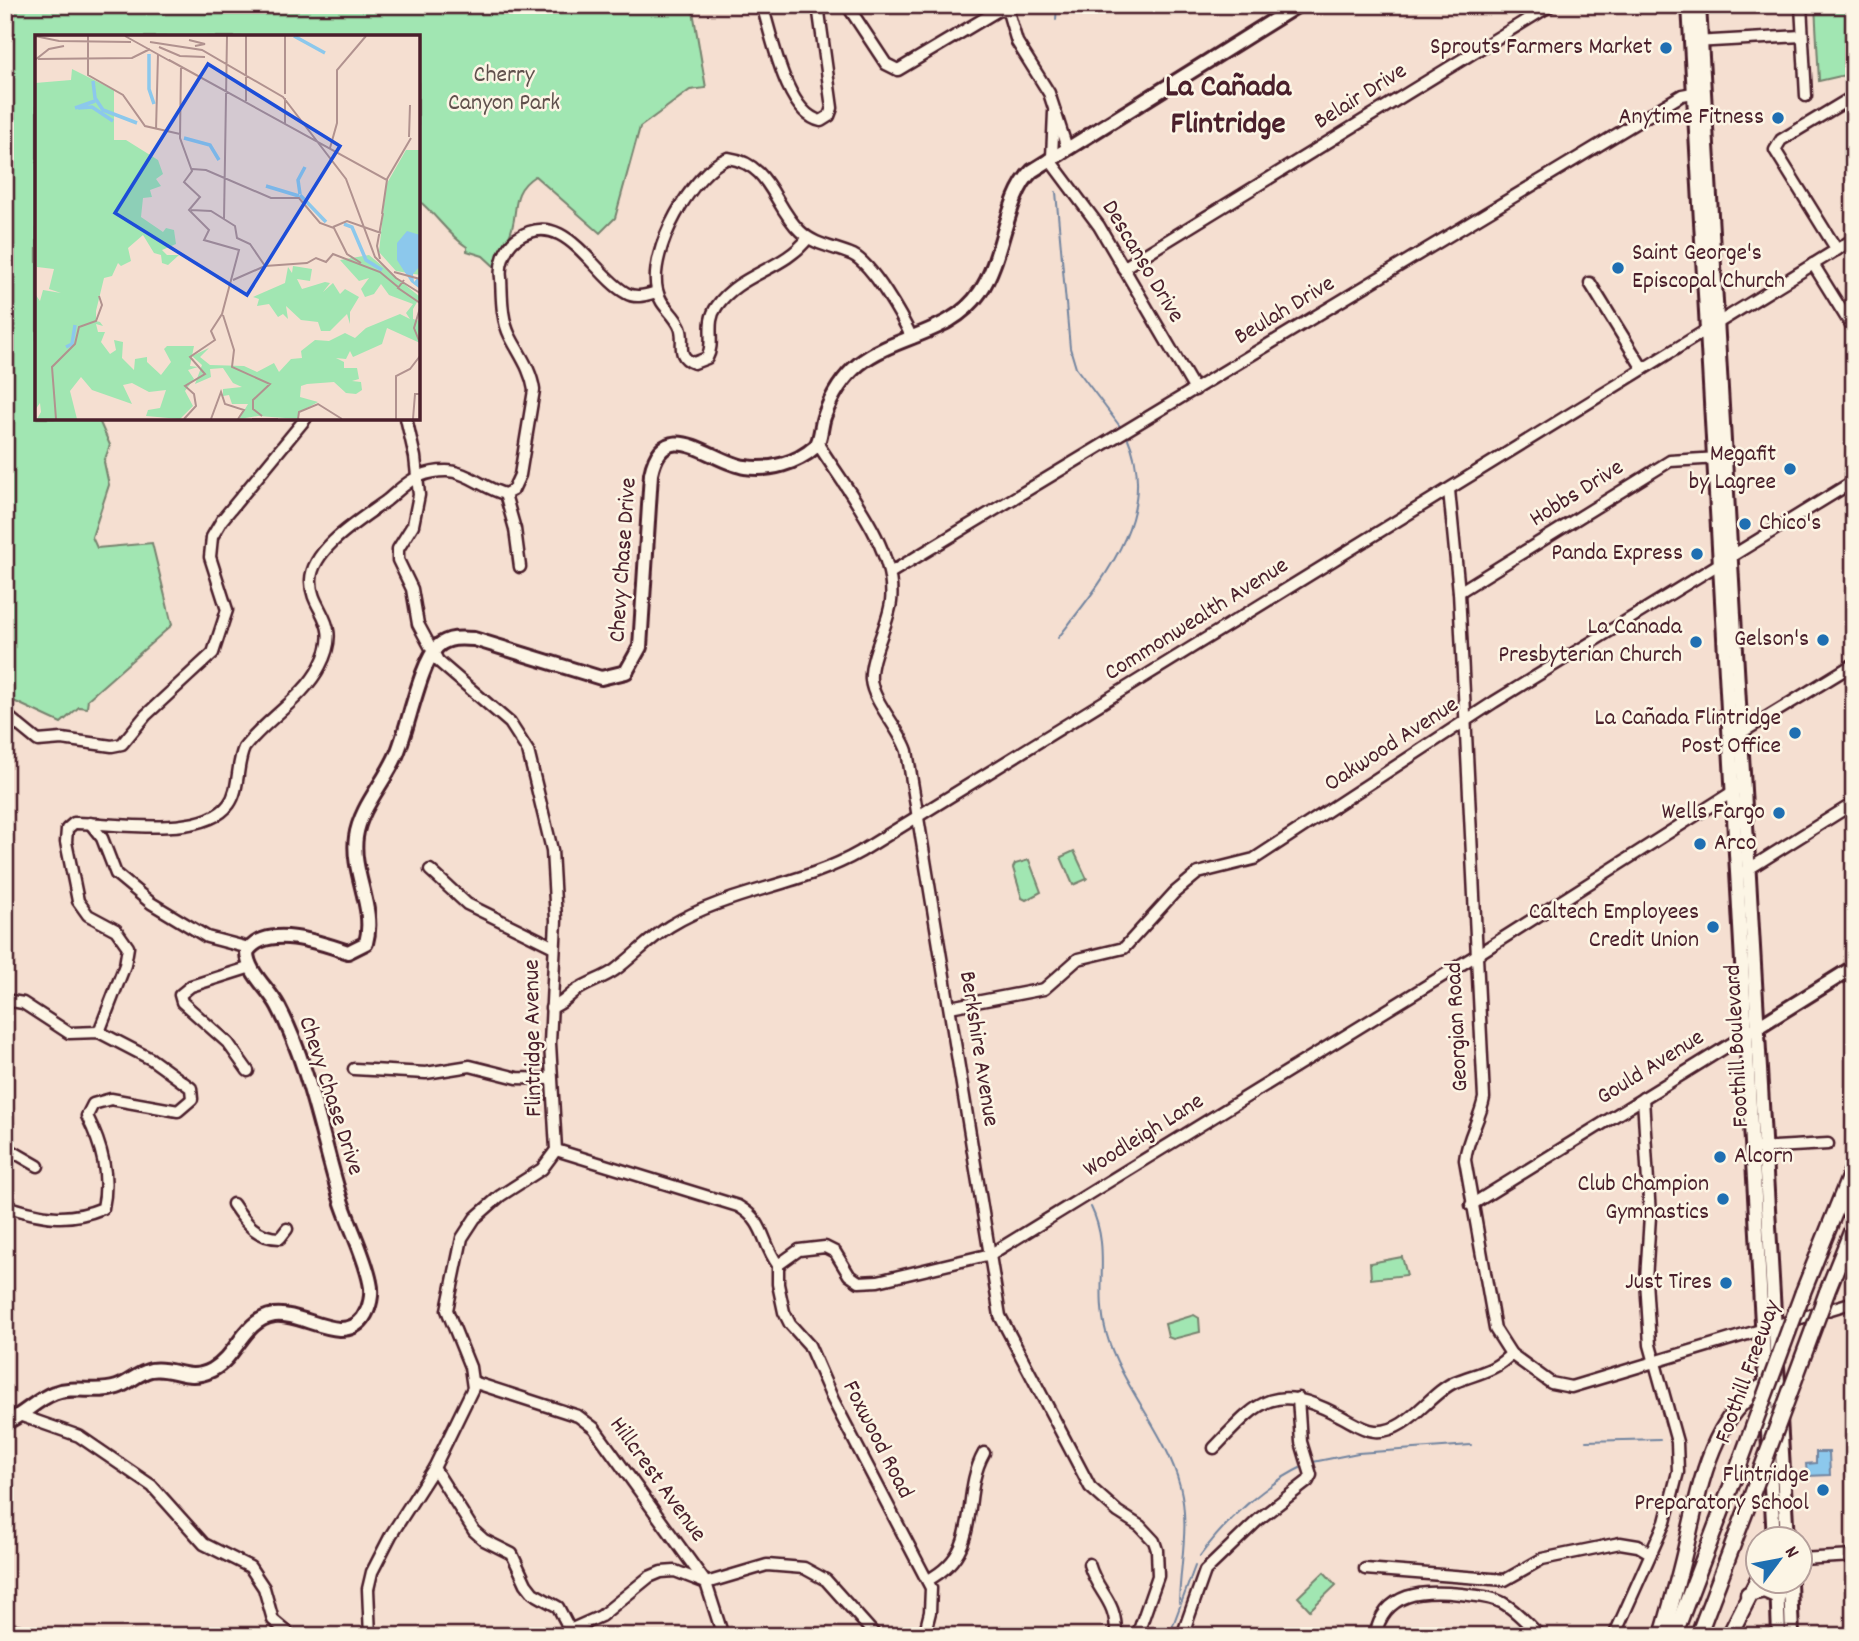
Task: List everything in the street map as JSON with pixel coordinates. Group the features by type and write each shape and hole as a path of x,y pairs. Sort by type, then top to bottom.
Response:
{"highway":[{"name":"Foothill Freeway","path":"1674,1636 1803,1292 1854,1165"},
{"name":"Foothill Freeway","path":"1698,1636 1854,1225"},
{"path":"1662,1636 1709,1457 1736,1410 1746,1398 1771,1382"},
{"path":"1729,1636 1747,1596"}],"main road":[{"path":"818,444 832,398 848,374 875,354 955,318 980,292 997,255 1018,190 1027,176 1050,158 1298,5"},
{"name":"Foothill Boulevard","path":"1689,5 1696,41 1699,92 1718,458 1719,565 1737,736"},
{"name":"Foothill Boulevard","path":"1696,41 1699,5"},
{"name":"Chevy Chase Drive","path":"433,653 447,640 474,639 601,678 622,675 633,664 640,647 651,474 658,452 669,445 689,444 737,465 767,467 790,462 818,444"},
{"name":"Foothill Boulevard","path":"1718,458 1731,558 1740,788 1749,868 1752,1031"},
{"path":"249,948 264,940 283,938 315,940 348,952 366,943 369,922 355,852 356,836 360,820 397,755 433,653"},
{"name":"Foothill Boulevard","path":"1740,788 1738,877 1752,1031 1767,1328 1786,1526"},
{"name":"Chevy Chase Drive","path":"5,1423 22,1416 63,1390 118,1387 153,1370 191,1376 210,1371 230,1356 254,1324 272,1315 299,1317 339,1330 349,1329 364,1316 370,1301 370,1282 340,1198 318,1117 278,1005 251,967 247,959 249,948"},
{"name":"Gould Avenue","path":"1752,1031 1854,967"},
{"name":"Foothill Boulevard","path":"1771,1382 1774,1526"},
{"path":"1777,1596 1779,1636"},
{"path":"1791,1596 1792,1636"}],"street":[{"path":"762,5 794,99 805,115 821,121 829,116 832,108 818,5"},
{"path":"847,5 886,64 898,70 1007,7 1017,42 1049,93 1067,148"},
{"name":"Belair Drive","path":"1123,268 1551,5"},
{"path":"1801,5 1806,96"},
{"path":"1696,41 1802,36"},
{"name":"Beulah Drive","path":"890,573 1682,95 1699,92"},
{"path":"1837,250 1777,154 1776,147 1781,141 1853,96"},
{"path":"1050,158 1054,111"},
{"path":"808,238 798,251 744,281 717,306 710,318 710,353 701,362 688,361 682,355 680,327 657,292 656,274 665,230 674,212 711,168 728,158 746,162 761,173 793,224 808,238 857,257 868,267 912,338"},
{"name":"Descanso Drive","path":"1050,158 1100,226 1195,390"},
{"path":"505,494 518,483 534,390 532,377 509,335 504,318 500,271 509,247 526,233 554,232 573,242 625,293 642,297 657,292"},
{"name":"Commonwealth Avenue","path":"551,1008 561,1005 576,990 615,971 644,944 671,925 708,906 846,860 1854,239"},
{"path":"1813,264 1854,330"},
{"path":"1590,283 1643,369"},
{"path":"5,714 38,741 79,739 112,746 129,739 146,715 213,653 227,610 223,592 212,570 212,537 222,520 304,420"},
{"name":"Flintridge Avenue","path":"406,420 418,476 417,513 398,549 398,560 412,589 418,624 438,661 510,723 527,751 552,850 554,947 551,1079 556,1150 542,1169 485,1209 462,1238 447,1310 473,1382"},
{"name":"Berkshire Avenue","path":"818,444 878,541 890,573 887,623 871,679 905,745 991,1254 995,1293 1006,1332 1077,1468 1103,1500 1148,1534 1157,1550 1158,1576 1137,1636"},
{"name":"Hobbs Drive","path":"1459,592 1670,461 1718,458"},
{"path":"99,1032 125,965 128,947 117,930 88,915 78,901 66,842 67,829 74,823 133,827 196,821 212,817 229,804 233,796 238,760 244,748 311,680 327,649 328,624 311,583 316,564 354,523 418,476 452,471 505,494"},
{"name":"Oakwood Avenue","path":"950,1007 1044,989 1078,958 1124,948 1174,893 1198,873 1254,859 1463,725 1494,702 1854,481"},
{"name":"Georgian Road","path":"1449,490 1459,592 1463,725 1484,1097 1481,1114 1466,1145 1465,1160 1491,1317 1511,1354 1551,1383 1562,1387 1582,1385 1854,1301"},
{"path":"505,494 515,529 520,567"},
{"path":"1737,736 1854,664"},
{"name":"Woodleigh Lane","path":"778,1265 799,1250 825,1247 835,1252 849,1275 859,1282 878,1281 991,1254 1475,956 1740,788"},
{"path":"1738,877 1854,803"},
{"path":"89,823 103,838 116,874 151,903 207,937 249,948"},
{"path":"430,870 467,904 554,947"},
{"path":"248,1072 228,1043 182,1002 180,995 191,986 251,967"},
{"path":"5,1000 23,1003 69,1033 99,1032 151,1059 191,1088 192,1099 178,1111 111,1099 93,1104 87,1116 101,1147 105,1168 107,1191 103,1208 80,1217 46,1219 5,1206"},
{"name":"Gould Avenue","path":"1471,1205 1752,1031"},
{"path":"354,1069 426,1073 470,1066 517,1078 551,1079"},
{"path":"1614,1636 1672,1503 1679,1454 1653,1362 1646,1280 1650,1216 1643,1098"},
{"path":"1759,1148 1828,1144"},
{"path":"5,1147 38,1166"},
{"path":"556,1150 738,1206 753,1214 759,1223 768,1252 778,1265"},
{"path":"233,1204 246,1223 265,1238 280,1238 287,1229"},
{"name":"Foxwood Road","path":"778,1265 778,1284 784,1312 790,1324 809,1345 913,1558 928,1580"},
{"path":"1214,1447 1254,1408 1278,1398 1298,1398 1366,1429 1388,1430 1447,1386 1490,1371 1511,1354"},
{"path":"370,1636 368,1589 372,1572 391,1535 435,1468 468,1401 473,1382"},
{"name":"Hillcrest Avenue","path":"473,1382 578,1416 594,1428 706,1583 723,1636"},
{"path":"1182,1636 1205,1571 1259,1519 1306,1484 1311,1475 1301,1442 1298,1398"},
{"path":"38,1404 41,1424"},
{"path":"22,1416 79,1436 122,1464 166,1499 204,1544 250,1567 264,1588 273,1619 292,1636"},
{"path":"924,1636 932,1598 928,1580 942,1573 960,1549 972,1506 976,1471 984,1453"},
{"path":"435,1468 474,1531 484,1540 512,1554 526,1584 533,1593 558,1607 569,1628"},
{"path":"1495,1600 1505,1580 1542,1559 1620,1543 1638,1546 1650,1553"},
{"path":"1814,1558 1854,1556"},
{"path":"1089,1564 1094,1582 1116,1613 1116,1636"},
{"path":"556,1636 601,1616 649,1577 661,1572 675,1571 706,1583 767,1565 804,1568 826,1580 876,1636"},
{"path":"1365,1569 1505,1580"},
{"path":"1376,1636 1383,1614 1407,1595 1434,1591 1495,1600 1512,1610 1540,1636"},
{"path":"5,1628 43,1636"}],"green space":[{"name":"Cherry Canyon Park","path":"5,5 692,5 706,88 690,90 640,127 615,218 600,233 535,176 521,189 509,237 495,267 483,256 467,251 467,247 420,202 420,35 35,35 35,420 99,420 110,445 104,462 109,485 92,537 97,548 152,543 172,625 88,699 87,708 79,707 61,723 5,697"},
{"path":"1815,5 1854,5 1854,73 1819,81"},
{"path":"1074,851 1087,879 1073,885 1061,857"},
{"path":"1029,860 1041,892 1026,900 1022,898 1013,868 1015,864"},
{"path":"1402,1257 1407,1275 1371,1279 1370,1263"},
{"path":"1194,1315 1199,1318 1200,1332 1173,1339 1168,1337 1165,1324"},
{"path":"1324,1572 1336,1585 1310,1610 1298,1597"}],"water":[{"path":"1816,1452 1829,1452 1830,1475 1807,1476 1806,1464 1816,1463"}],"waterway":[{"path":"1056,20 1057,5"},
{"path":"1056,192 1070,348 1076,368 1122,429"},
{"path":"1058,638 1109,569 1132,519 1137,492 1136,465 1127,436"},
{"path":"1091,1207 1101,1238 1102,1300 1106,1332 1122,1372 1165,1446 1180,1486 1184,1530 1179,1603"},
{"path":"1586,1441 1660,1439"},
{"path":"1313,1462 1358,1453 1471,1445"},
{"path":"1200,1556 1222,1529 1260,1493 1304,1466"},
{"path":"1169,1636 1195,1566"}],"place":[{"name":"Sprouts Farmers Market","path":"1666,48"},
{"name":"Anytime Fitness","path":"1778,118"},
{"name":"Saint George's Episcopal Church","path":"1618,268"},
{"name":"Megafit by Lagree","path":"1790,469"},
{"name":"Chico's","path":"1745,524"},
{"name":"Panda Express","path":"1697,554"},
{"name":"Gelson's","path":"1823,640"},
{"name":"La Canada Presbyterian Church","path":"1696,642"},
{"name":"La Cañada Flintridge Post Office","path":"1795,733"},
{"name":"Wells Fargo","path":"1779,813"},
{"name":"Arco","path":"1700,844"},
{"name":"Caltech Employees Credit Union","path":"1713,927"},
{"name":"Alcorn","path":"1720,1157"},
{"name":"Club Champion Gymnastics","path":"1723,1199"},
{"name":"Just Tires","path":"1726,1283"},
{"name":"Flintridge Preparatory School","path":"1823,1490"}],"district":[{"name":"La Cañada Flintridge","path":"1228,108"}]}
